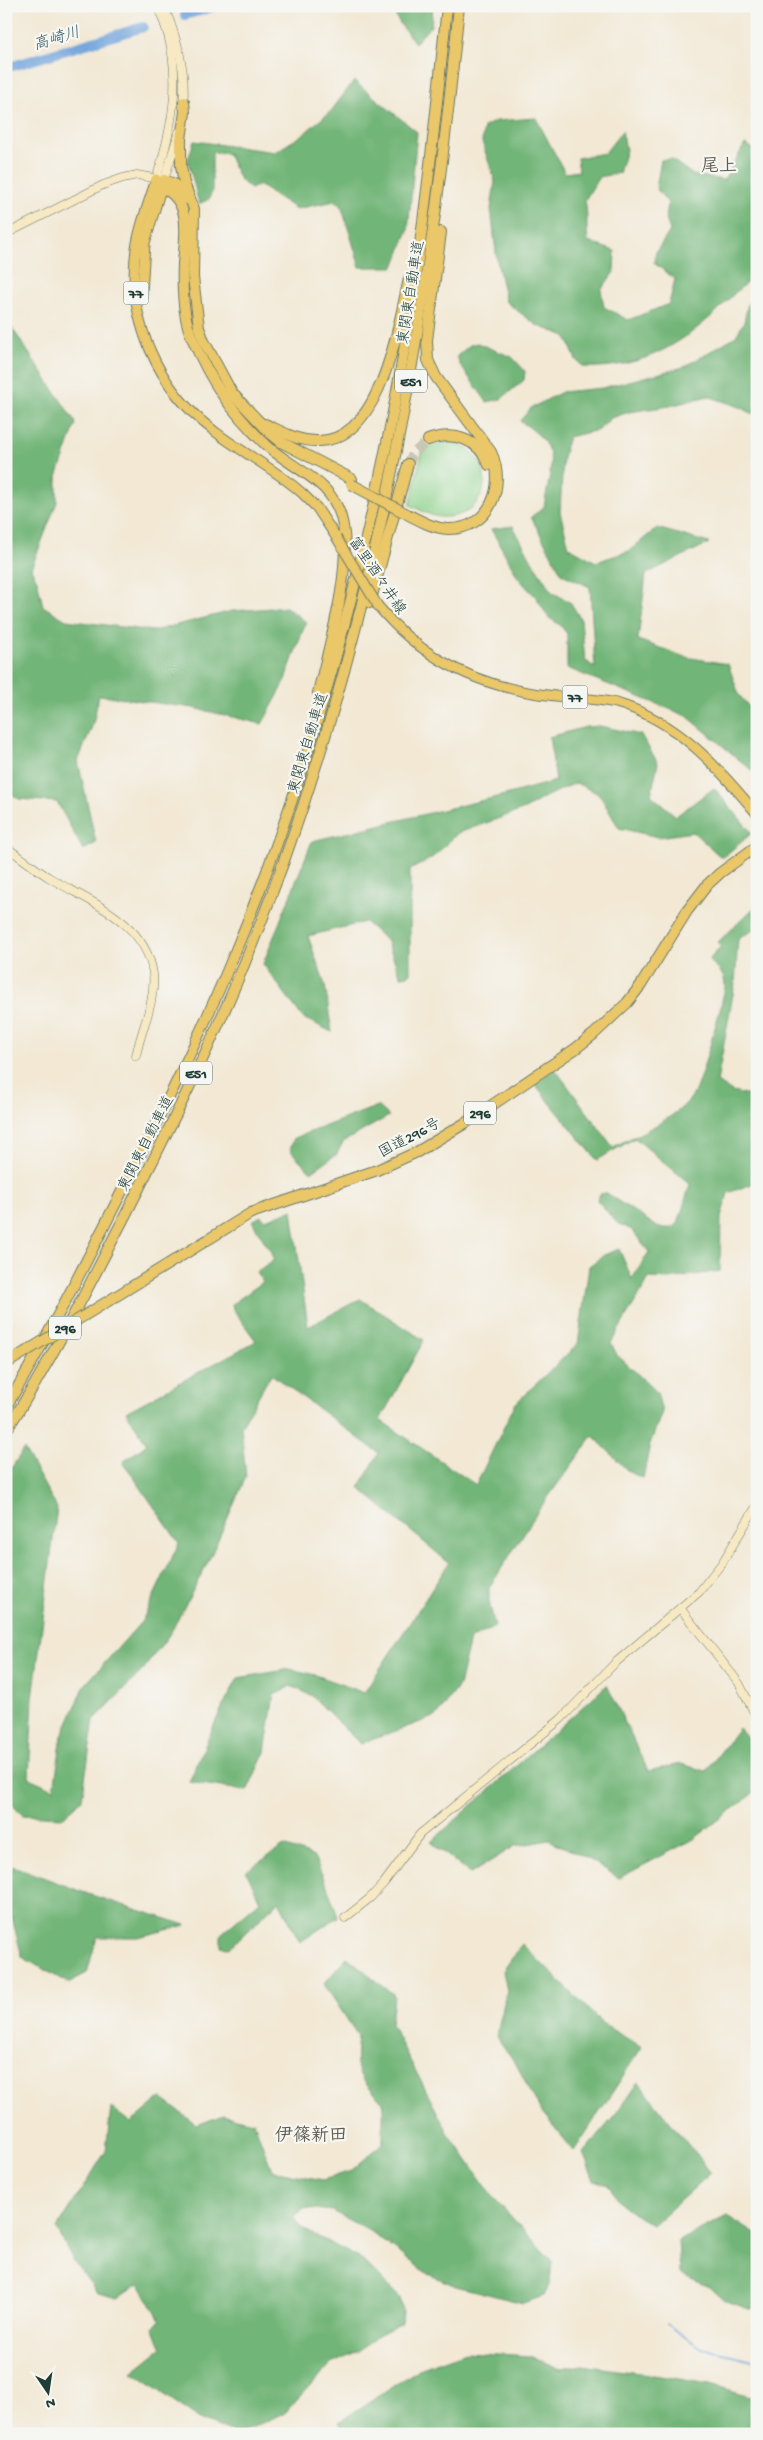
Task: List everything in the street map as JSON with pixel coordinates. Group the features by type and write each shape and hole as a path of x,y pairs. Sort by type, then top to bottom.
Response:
{"highway":[{"name":"東関東自動車道","path":"6,1407 39,1353 189,1057 254,905 297,782 340,639 379,483 411,302 428,181 447,6"},
{"name":"東関東自動車道","path":"6,1431 51,1357 201,1064 266,908 310,784 338,693 377,545 406,411 432,243 459,6"},
{"path":"184,102 185,112 180,151 184,183 194,209 193,277 199,328 212,358 232,393 270,433 282,442 433,527 449,529 470,524 488,510 496,491 496,465 487,445 432,371 428,351 442,216 454,62"},
{"path":"262,423 300,439 326,441 336,438 351,429 365,412 380,385 394,344 428,181"},
{"path":"160,182 174,184 183,193 194,216"},
{"path":"160,182 175,196 185,218 183,285 188,330 220,395 271,449 306,472 328,491 335,502 343,523 344,566 340,592 297,782"},
{"path":"253,430 268,438 286,452 351,482"},
{"path":"404,510 430,519 452,522 472,515 487,499 491,488 491,474 487,460 480,448 473,442 458,436 444,436 428,440"},
{"path":"338,693 357,643 381,568 408,464"},
{"name":"国道296号","path":"6,1364 251,1213 376,1170 417,1152 467,1122 575,1049 627,1003 641,985 687,911 707,885 757,846"}],"main road":[{"name":"富里酒々井線","path":"160,182 145,243 141,289 146,320 154,349 180,398 212,430 296,488 317,508 378,606 391,621 426,652 451,668 477,680 520,691 616,703 649,715 665,723 702,752 730,781 757,814"}],"street":[{"path":"158,6 169,38 176,74 171,132 160,182"},
{"path":"160,182 178,135 184,102 183,70 180,51 164,6"},
{"path":"6,234 103,185 123,178 137,175 160,182"},
{"path":"6,847 48,877 128,925 145,950 153,973 152,994 136,1056"},
{"path":"345,1918 370,1898 384,1883 420,1834 560,1719 615,1663 699,1592 714,1575 757,1505"},
{"path":"680,1608 739,1683 757,1718"}],"green space":[{"path":"391,6 433,6 431,26 415,43 400,24"},
{"path":"354,81 417,132 408,230 394,267 360,267 341,205 335,201 296,209 259,185 251,189 240,180 228,154 212,152 212,191 209,199 199,204 188,160 194,141 275,152 301,136 331,111"},
{"path":"536,118 565,173 579,171 577,158 605,153 622,131 626,150 619,173 599,177 585,200 588,242 615,251 614,272 601,290 604,307 628,320 669,304 675,279 654,263 656,252 670,231 666,218 668,203 656,188 661,160 671,159 693,175 724,180 745,144 757,151 757,277 740,288 701,325 671,346 639,360 603,367 584,367 576,360 566,336 538,326 506,302 497,261 491,209 495,181 482,142 484,127 496,121"},
{"path":"757,297 757,416 740,407 708,396 670,406 629,412 611,418 599,430 568,437 563,458 560,512 569,547 596,562 629,551 657,528 709,543 646,574 638,640 685,657 728,664 739,695 757,716 755,773 687,716 567,668 567,634 560,625 548,617 536,597 519,579 491,529 513,526 552,592 571,603 581,620 585,660 595,668 590,587 562,574 531,517 544,507 551,468 550,458 548,449 542,440 520,421 531,408 562,392 602,388 684,367 736,336 744,322 748,303"},
{"path":"6,319 76,423 57,477 57,502 31,569 37,580 43,606 66,620 153,631 232,611 286,607 306,622 282,688 262,724 194,708 99,695 93,724 78,761 96,843 83,850 57,802 19,799 6,790"},
{"path":"477,343 512,357 525,371 524,380 501,399 487,402 460,365 457,356 470,345"},
{"path":"449,441 465,447 476,457 483,469 484,483 481,496 473,507 460,514 439,517 410,505 422,451 429,446"},
{"path":"600,726 641,735 658,763 651,795 676,816 714,788 752,833 722,858 693,832 658,837 619,828 599,794 576,783 547,796 525,809 458,833 432,858 410,870 410,974 401,977 386,940 365,922 308,936 325,985 332,1032 303,1018 263,964 312,841 556,781 549,737 586,727"},
{"path":"757,905 757,928 738,939 735,983 717,1082 732,1092 757,1097 757,1182 728,1193 721,1217 720,1271 669,1279 649,1278 611,1343 617,1355 657,1392 662,1412 650,1444 643,1478 629,1472 593,1436 540,1508 489,1588 489,1601 495,1627 470,1639 459,1686 437,1716 360,1744 311,1695 290,1686 274,1695 265,1752 247,1791 189,1782 219,1714 238,1678 290,1669 316,1675 364,1693 449,1563 359,1488 379,1453 271,1374 241,1427 246,1477 208,1562 171,1632 143,1670 94,1720 82,1799 64,1817 22,1815 6,1798 6,1476 24,1449 57,1508 33,1698 29,1778 54,1789 62,1736 85,1685 142,1621 179,1543 123,1462 147,1444 126,1412 256,1341 233,1309 232,1304 263,1282 256,1272 275,1259 252,1221 261,1216 265,1220 292,1210 308,1327 360,1299 424,1340 380,1420 476,1485 515,1404 578,1344 589,1266 604,1255 619,1249 632,1279 649,1252 632,1230 617,1223 597,1200 600,1194 606,1193 659,1228 671,1228 678,1224 690,1184 635,1138 597,1160 534,1083 555,1069 613,1147 657,1125 678,1111 693,1095 701,1076 724,993 725,981 720,971 709,960 721,946 718,942"},
{"path":"378,1106 389,1116 343,1142 337,1154 311,1172 290,1150 294,1138"},
{"path":"607,1685 648,1771 681,1764 706,1771 739,1728 757,1748 757,1790 694,1839 619,1878 589,1859 549,1840 515,1846 470,1874 431,1842"},
{"path":"284,1846 314,1857 338,1917 300,1942 279,1901 229,1948 221,1947 221,1934 260,1901 246,1871"},
{"path":"13,1866 88,1894 186,1925 138,1937 97,1937 87,1973 68,1983 22,1957 6,1894 6,1883"},
{"path":"522,1944 604,2025 642,2047 574,2151 541,2111 516,2064 496,2036 507,1991 503,1971"},
{"path":"347,1957 394,1995 391,2024 447,2131 494,2198 552,2261 550,2284 544,2296 523,2303 456,2286 428,2274 373,2233 332,2211 305,2208 293,2217 301,2228 363,2260 400,2298 403,2311 402,2323 378,2335 360,2351 331,2364 286,2412 238,2434 201,2420 132,2372 162,2348 153,2328 160,2320 139,2284 118,2298 98,2293 74,2262 57,2229 106,2151 111,2108 131,2123 161,2098 197,2125 223,2115 254,2122 272,2170 323,2180 351,2171 383,2143 383,2102 359,2073 357,2066 358,2036 324,1984"},
{"path":"638,2082 711,2173 653,2225 626,2209 608,2185 594,2180 583,2153 612,2119"},
{"path":"727,2216 757,2235 757,2308 749,2309 724,2300 711,2288 680,2274 678,2241"},
{"path":"466,2352 530,2356 561,2369 582,2365 710,2384 757,2398 757,2434 346,2434 339,2422 419,2369"}],"waterway":[{"name":"高崎川","path":"185,15 216,6"},
{"name":"高崎川","path":"6,68 143,27"},
{"path":"667,2324 702,2348 757,2361"}],"tunnel":[{"path":"408,464 413,454 428,440"}],"district":[{"name":"尾上","path":"719,165"},
{"name":"伊篠新田","path":"311,2134"}]}
